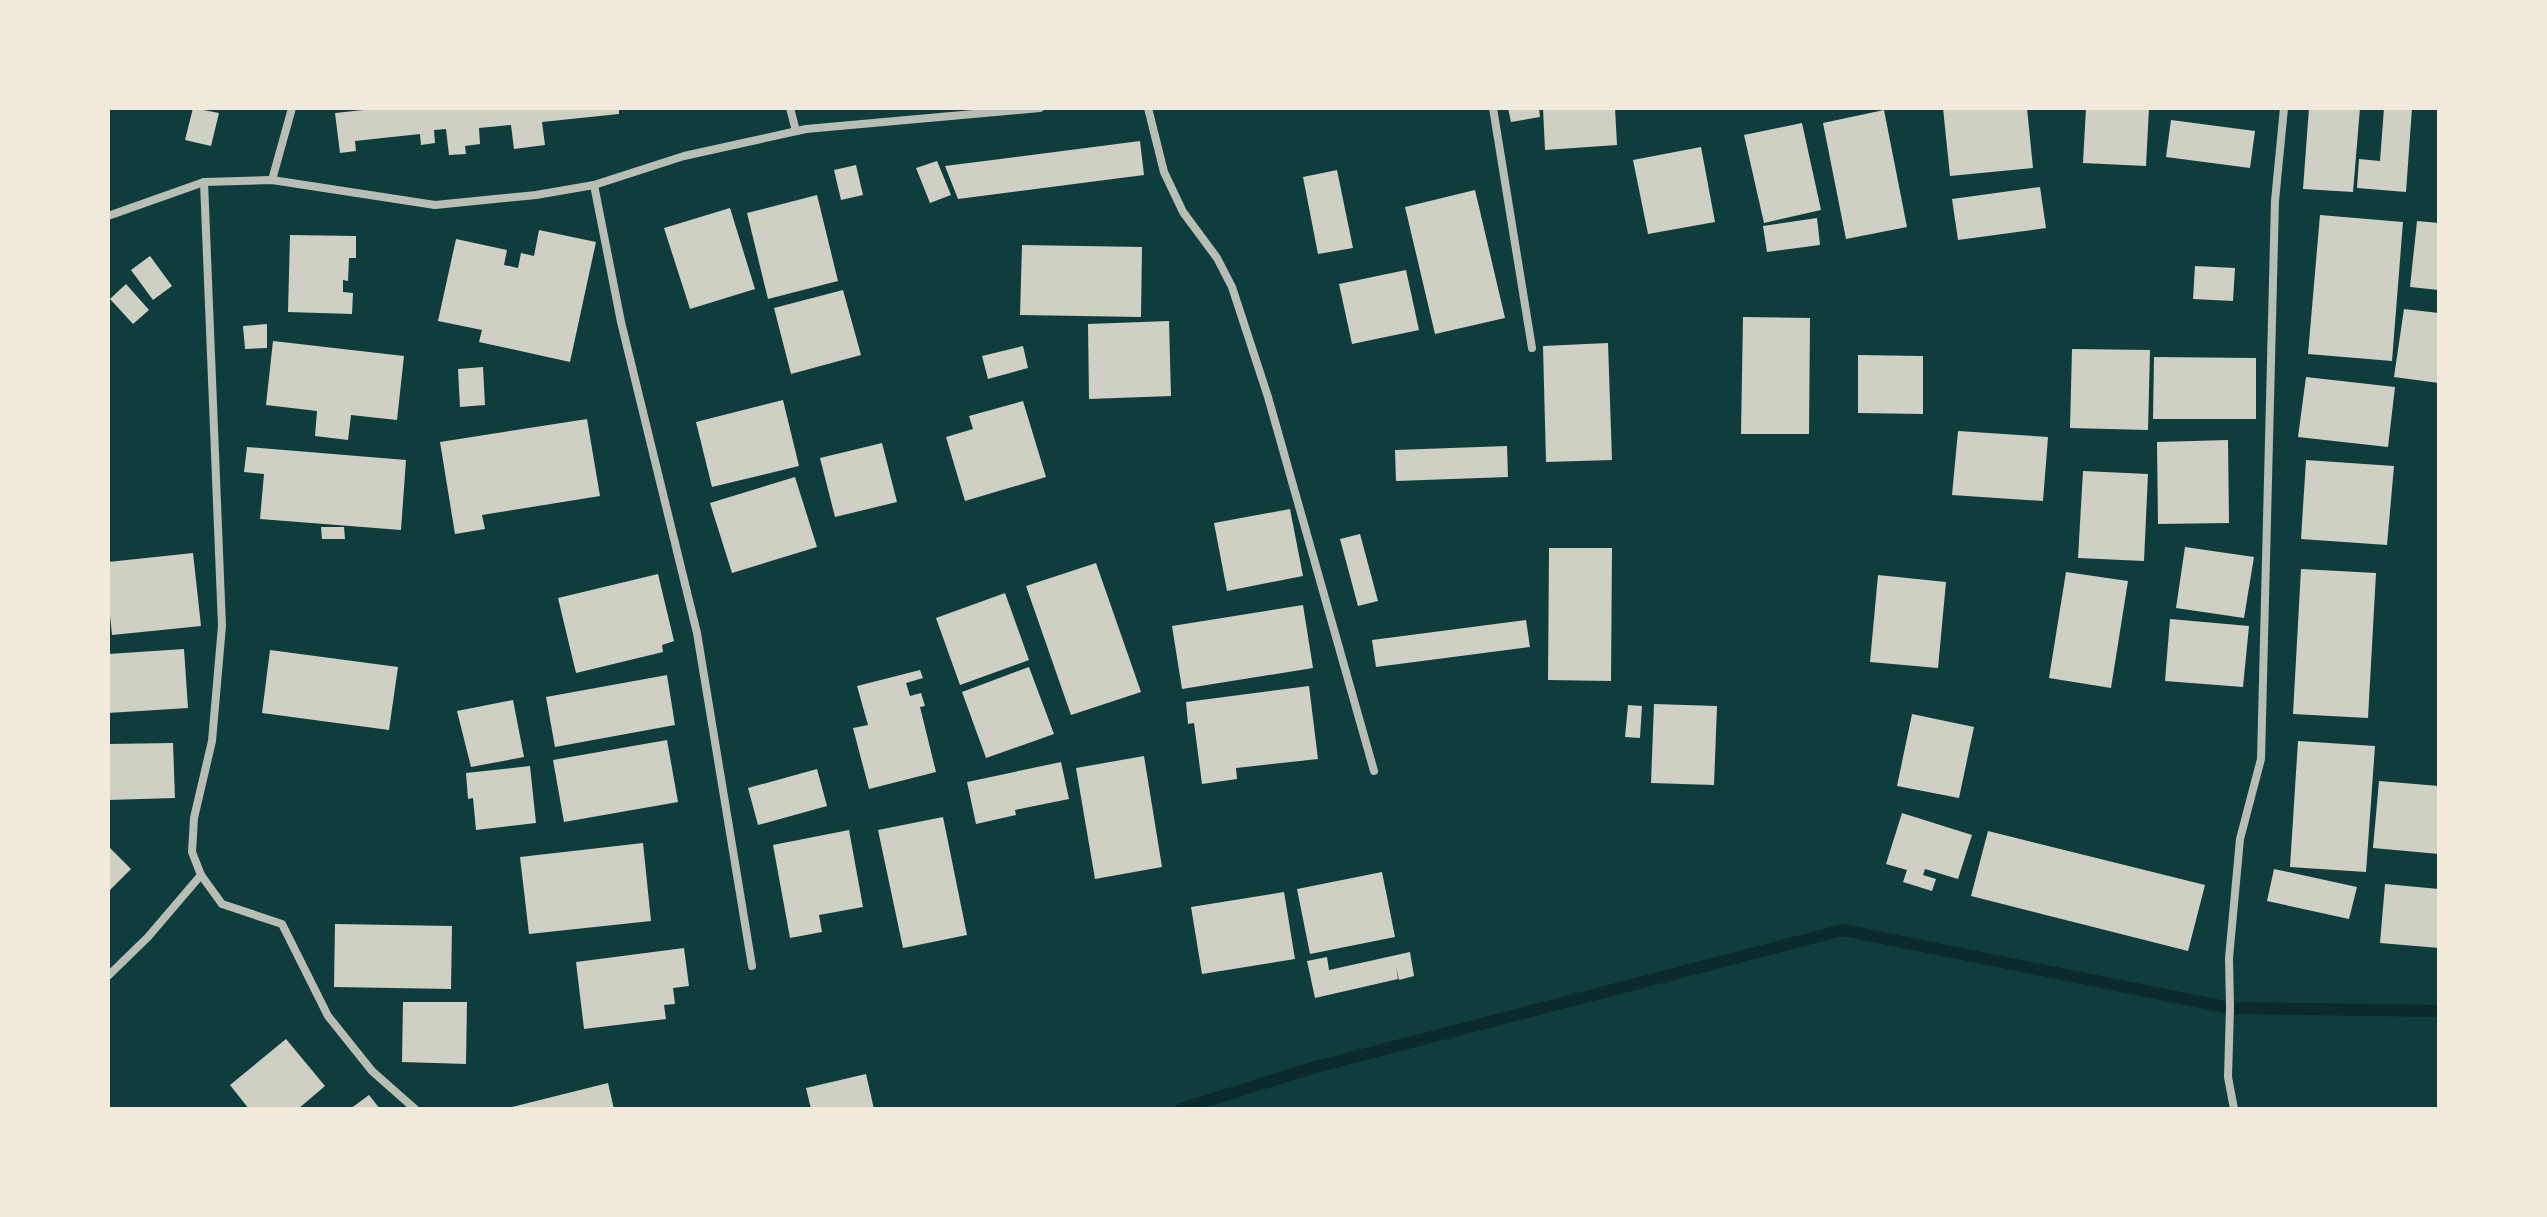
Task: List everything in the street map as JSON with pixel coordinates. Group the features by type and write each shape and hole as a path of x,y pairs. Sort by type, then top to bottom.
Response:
{"street":[{"path":"272,180 292,108"},
{"path":"790,108 796,131"},
{"path":"108,216 204,182 272,180 435,205 536,195 594,185 684,156 796,131 1040,108"},
{"path":"1148,108 1164,172 1183,212 1217,258 1232,287 1268,397 1374,771"},
{"path":"1493,108 1532,348"},
{"path":"2234,1109 2228,1077 2229,958 2240,839 2261,759 2275,201 2284,108"},
{"path":"204,182 222,626 212,741 194,818 192,852 201,875 222,904 282,924 328,1016 372,1071 415,1109"},
{"path":"594,185 621,322 697,633 752,966"},
{"path":"108,976 148,937 201,875"}],"building":[{"path":"193,108 219,113 211,146 185,140"},
{"path":"382,108 619,108 619,114 542,122 545,145 514,149 511,125 479,128 480,144 465,146 466,154 449,155 446,129 434,130 435,143 421,145 420,134 355,141 356,151 340,153 335,113"},
{"path":"1508,108 1539,108 1540,117 1511,122"},
{"path":"1543,108 1615,108 1617,145 1545,150"},
{"path":"1943,108 2027,108 2033,168 1950,176"},
{"path":"2086,108 2149,108 2146,166 2083,163"},
{"path":"2309,108 2360,108 2353,192 2303,189"},
{"path":"2384,108 2412,108 2406,192 2357,188 2359,159 2380,161"},
{"path":"1884,110 1907,227 1846,239 1823,123"},
{"path":"2171,120 2255,131 2250,168 2166,157"},
{"path":"1802,123 1821,210 1764,223 1744,135"},
{"path":"1140,141 1144,175 958,199 945,166"},
{"path":"1701,147 1715,222 1648,234 1633,160"},
{"path":"937,161 951,195 930,203 916,168"},
{"path":"856,165 863,195 841,200 834,170"},
{"path":"1337,170 1353,248 1318,254 1303,177"},
{"path":"2040,187 2046,228 1958,240 1952,199"},
{"path":"1475,190 1505,318 1435,334 1405,207"},
{"path":"817,195 838,281 768,299 747,213"},
{"path":"730,208 755,289 690,309 664,228"},
{"path":"2320,215 2403,222 2392,361 2308,354"},
{"path":"1817,218 1820,245 1767,252 1763,226"},
{"path":"2417,221 2439,223 2439,290 2410,287"},
{"path":"539,230 596,242 570,362 479,342 482,330 438,321 456,239 507,250 504,265 518,268 521,253 534,256"},
{"path":"290,235 356,236 356,258 349,258 348,281 343,280 343,292 353,293 352,314 288,312"},
{"path":"1022,245 1142,247 1141,317 1020,315"},
{"path":"150,256 172,286 153,300 131,270"},
{"path":"2195,266 2235,268 2233,301 2193,299"},
{"path":"1406,270 1419,330 1352,344 1339,284"},
{"path":"126,284 149,310 133,324 110,299"},
{"path":"843,290 861,355 791,374 774,308"},
{"path":"2404,309 2439,313 2439,383 2394,377"},
{"path":"1743,317 1810,318 1809,434 1741,434"},
{"path":"1169,321 1171,396 1089,399 1088,324"},
{"path":"267,324 267,348 245,349 243,326"},
{"path":"273,341 404,356 397,420 351,415 348,440 315,436 317,411 266,405"},
{"path":"1608,343 1612,460 1546,462 1543,346"},
{"path":"1023,346 1028,368 988,379 982,356"},
{"path":"2072,349 2150,350 2148,430 2070,428"},
{"path":"1858,355 1923,356 1923,414 1858,413"},
{"path":"2154,357 2256,358 2256,419 2153,419"},
{"path":"483,367 485,405 460,407 458,369"},
{"path":"2306,377 2395,387 2388,447 2298,437"},
{"path":"783,400 799,466 712,487 696,422"},
{"path":"1023,401 1046,477 965,501 946,437 973,429 969,416"},
{"path":"587,419 600,496 482,515 485,529 455,534 440,442"},
{"path":"1958,431 2048,437 2043,501 1952,495"},
{"path":"2228,440 2229,523 2158,524 2157,442"},
{"path":"882,443 897,502 835,517 820,458"},
{"path":"1507,446 1508,477 1396,481 1395,450"},
{"path":"247,447 406,460 401,530 260,519 264,474 244,472"},
{"path":"2306,460 2394,466 2387,545 2301,539"},
{"path":"2083,471 2148,474 2144,561 2078,558"},
{"path":"795,477 817,547 732,573 710,503"},
{"path":"1290,509 1303,576 1227,591 1214,523"},
{"path":"321,527 344,527 345,539 322,539"},
{"path":"1360,534 1378,601 1358,606 1340,539"},
{"path":"2185,547 2254,557 2244,618 2176,608"},
{"path":"1549,548 1612,548 1611,681 1548,680"},
{"path":"193,553 201,626 112,635 108,562"},
{"path":"1096,563 1141,692 1071,715 1026,586"},
{"path":"2301,569 2376,573 2368,718 2293,714"},
{"path":"2066,572 2128,581 2111,688 2049,678"},
{"path":"658,574 674,641 662,645 663,652 576,673 558,598"},
{"path":"1878,575 1946,582 1938,668 1870,662"},
{"path":"1005,593 1029,660 960,685 936,618"},
{"path":"1303,605 1313,668 1182,689 1172,626"},
{"path":"2170,619 2249,626 2243,687 2165,681"},
{"path":"1526,620 1530,647 1376,667 1372,640"},
{"path":"184,649 188,708 108,713 108,654"},
{"path":"270,650 398,667 389,730 262,713"},
{"path":"1029,667 1054,734 986,758 962,692"},
{"path":"920,670 923,678 906,683 910,696 921,693 925,706 920,707 936,772 869,789 853,728 868,725 857,686"},
{"path":"667,675 675,725 555,747 546,697"},
{"path":"1309,686 1318,759 1236,768 1237,779 1202,784 1194,723 1188,724 1186,702"},
{"path":"513,700 524,757 471,767 457,711"},
{"path":"1654,704 1717,706 1714,785 1651,783"},
{"path":"1628,705 1642,706 1640,738 1625,737"},
{"path":"1912,714 1974,727 1959,798 1897,786"},
{"path":"667,740 678,802 564,822 553,760"},
{"path":"2298,741 2375,746 2366,872 2290,867"},
{"path":"173,743 175,798 108,800 108,744"},
{"path":"1144,756 1162,867 1095,879 1076,768"},
{"path":"1061,762 1069,799 1015,810 1016,815 976,824 967,782"},
{"path":"530,766 536,823 476,830 473,798 468,799 466,773"},
{"path":"817,769 827,806 758,825 748,788"},
{"path":"2379,781 2439,786 2439,854 2373,848"},
{"path":"1902,813 1972,835 1958,879 1925,869 1923,875 1936,879 1932,891 1903,882 1907,870 1886,864"},
{"path":"943,817 967,935 903,948 878,830"},
{"path":"849,830 863,907 819,915 822,932 790,938 773,845"},
{"path":"1988,831 2205,885 2188,951 1971,896"},
{"path":"643,843 651,921 529,934 520,857"},
{"path":"108,846 131,869 108,892"},
{"path":"2274,869 2357,887 2349,919 2267,901"},
{"path":"1382,872 1395,937 1310,954 1297,889"},
{"path":"2385,884 2439,889 2439,948 2380,943"},
{"path":"1284,892 1295,959 1202,974 1191,907"},
{"path":"335,924 452,926 451,989 334,987"},
{"path":"684,948 689,986 673,988 675,1004 664,1005 666,1019 584,1029 576,962"},
{"path":"1410,952 1414,976 1399,980 1396,967 1398,979 1315,998 1307,961 1327,957 1329,970"},
{"path":"403,1002 467,1002 466,1064 402,1062"},
{"path":"286,1039 325,1086 298,1109 249,1109 230,1085"},
{"path":"866,1074 874,1109 811,1109 806,1088"},
{"path":"608,1083 614,1109 508,1109 508,1108"},
{"path":"369,1095 380,1109 350,1109"}],"waterway":[{"path":"1181,1109 1312,1068 1843,930 2230,1008 2439,1011"}]}
